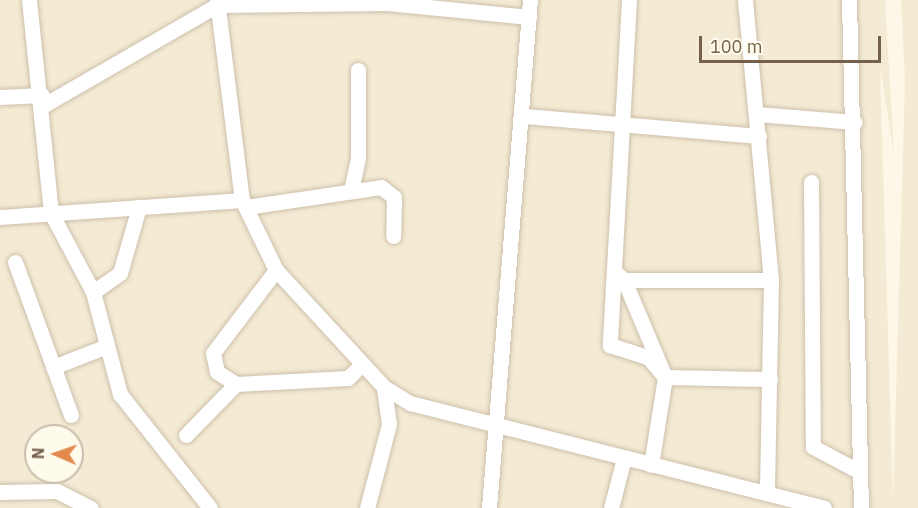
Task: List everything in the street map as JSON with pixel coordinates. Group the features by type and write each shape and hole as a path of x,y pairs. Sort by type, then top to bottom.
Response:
{"street":[{"path":"29,0 43,100 51,213 93,292 120,394 210,508"},
{"path":"489,508 525,116 530,0"},
{"path":"629,0 620,277 610,345 648,357 665,377 770,379"},
{"path":"745,0 771,280 767,493"},
{"path":"849,0 855,122 861,508"},
{"path":"217,2 244,204 276,270 361,365 384,387 410,403 767,493 806,506 824,508"},
{"path":"0,98 43,100 217,2 387,3 529,17"},
{"path":"351,191 358,158 358,70"},
{"path":"757,114 855,122"},
{"path":"525,116 624,128 759,136"},
{"path":"811,182 813,447 860,472"},
{"path":"0,217 139,207 244,204 351,191 389,189 394,197 393,237"},
{"path":"93,292 120,273 139,207"},
{"path":"15,262 71,416"},
{"path":"276,270 213,352 217,372 236,384 348,378 361,365"},
{"path":"620,277 771,280"},
{"path":"620,277 665,377 651,465"},
{"path":"53,367 108,346"},
{"path":"186,435 236,384"},
{"path":"367,508 389,424 384,387"},
{"path":"389,424 410,403"},
{"path":"611,508 624,458"},
{"path":"0,492 57,491 91,508"}],"shaded area":[{"path":"0,0 885,0 894,154 880,66 893,501 905,80 901,0 918,0 918,508 0,508"}]}
